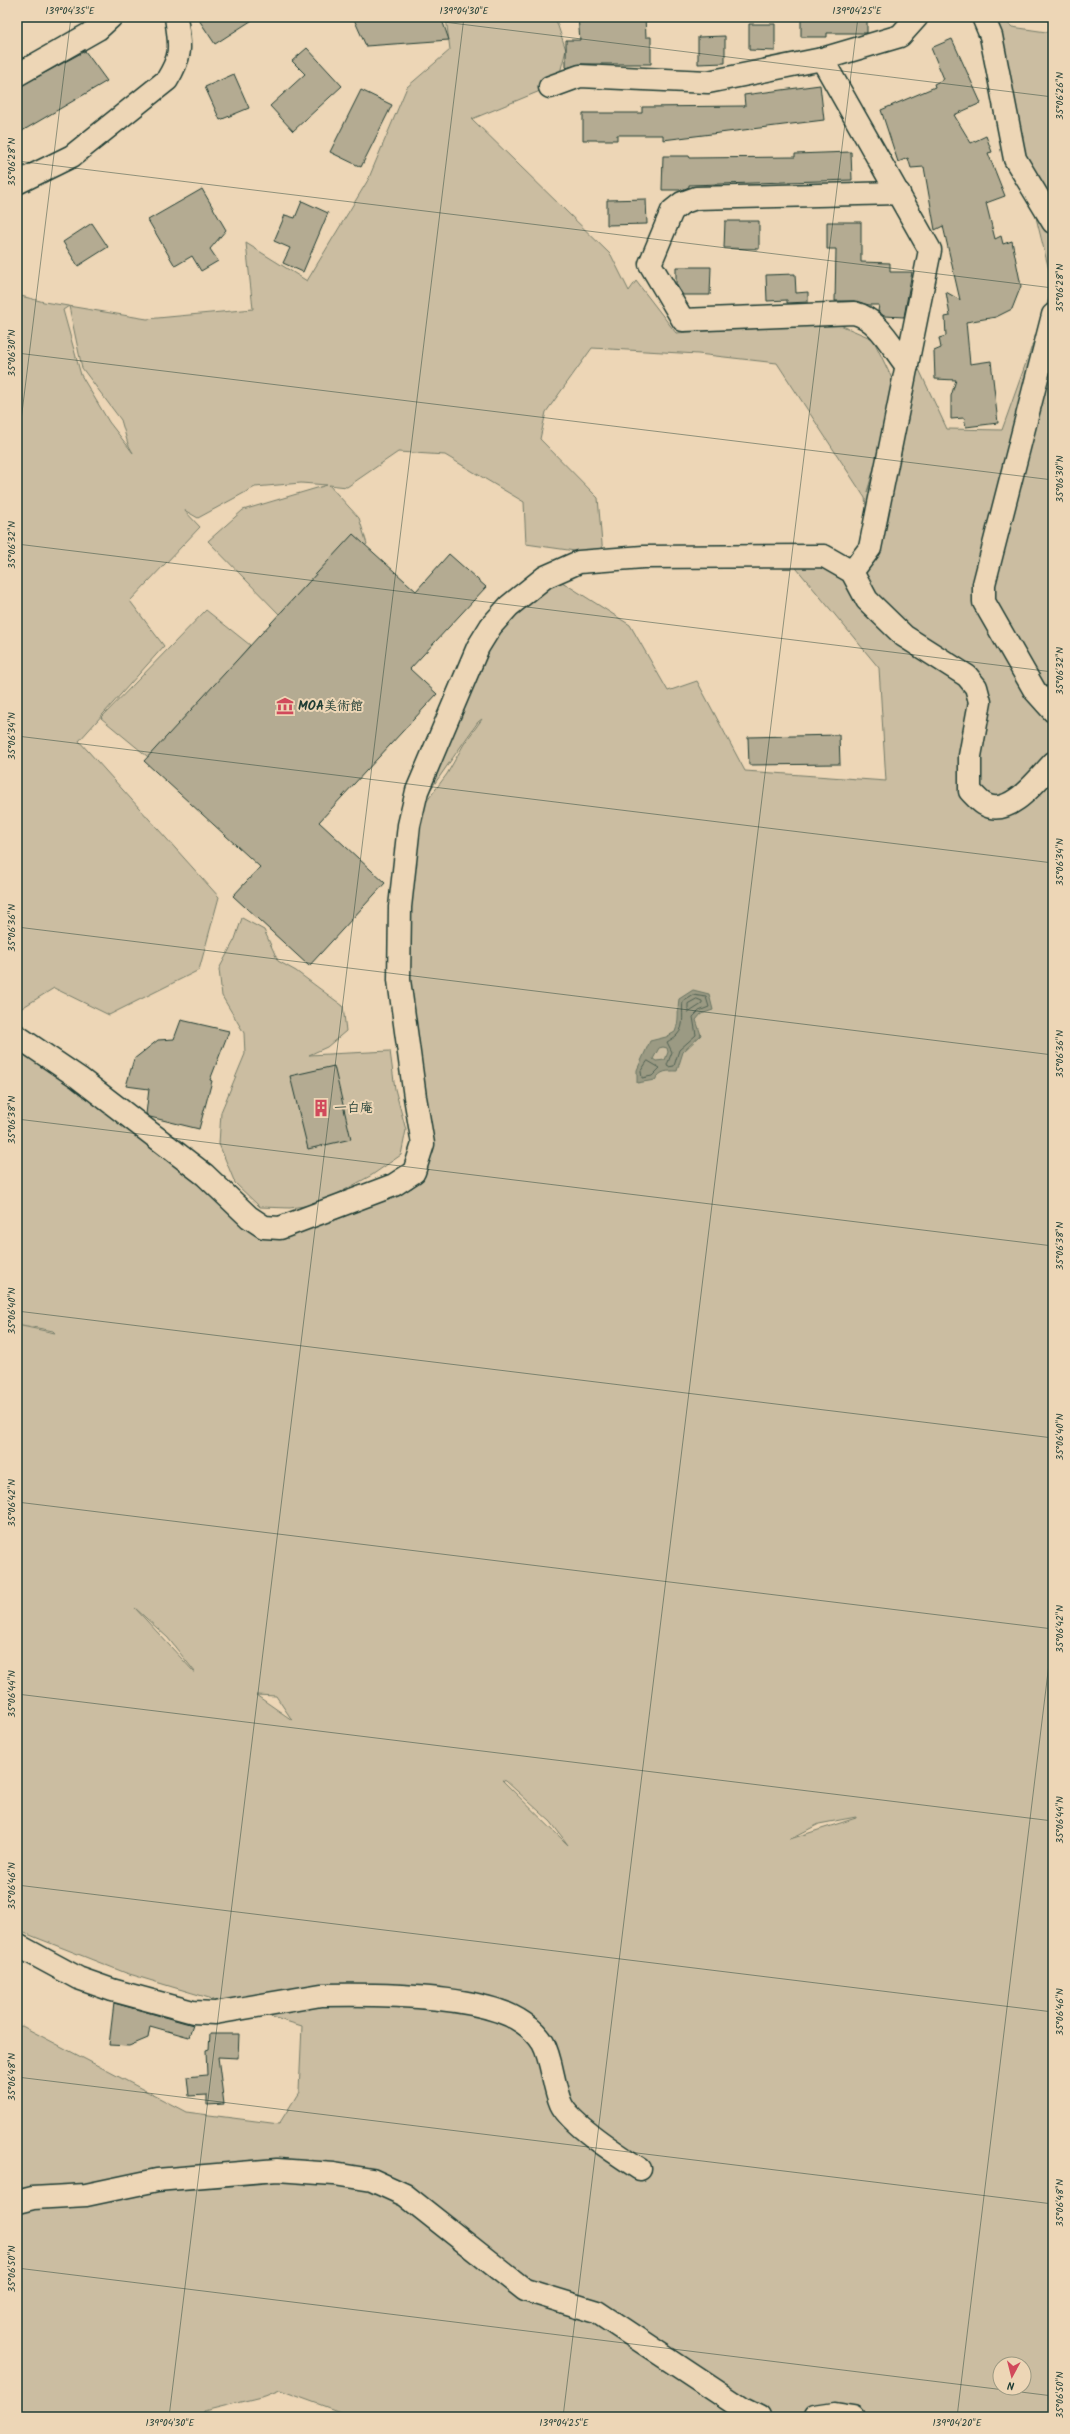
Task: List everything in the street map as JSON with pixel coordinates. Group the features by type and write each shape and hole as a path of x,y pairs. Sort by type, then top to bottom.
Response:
{"street":[{"path":"17,183 72,156 167,80 176,66 181,48 176,17"},
{"path":"550,87 580,76 708,82 822,59 900,36 917,17"},
{"path":"983,17 991,36 1015,159 1053,222"},
{"path":"17,75 104,23"},
{"path":"822,59 930,250 870,548 852,572"},
{"path":"899,193 696,198 682,203 672,211 650,264 683,320 854,313 864,316 873,322 907,366"},
{"path":"1053,315 984,584 984,602 1035,691 1053,711"},
{"path":"17,1036 80,1078 124,1112 205,1175 249,1217 264,1227 280,1228 394,1185 414,1172 424,1144 414,1097 399,980 400,907 409,825 417,791 478,648 491,626 509,606 545,577 579,562 643,557 824,556 852,572 868,600 904,636 967,676 976,687 980,702 969,773 970,791 984,804 1002,807 1020,798 1053,763"},
{"path":"17,1945 78,1978 112,1990 193,2012 215,2013 321,1995 416,1998 458,2003 499,2011 530,2028 543,2043 561,2104 567,2113 611,2150 640,2169"},
{"path":"17,2202 33,2198 86,2194 157,2180 277,2170 334,2174 372,2180 405,2195 525,2290 597,2312 743,2409 759,2417"},
{"path":"815,2417 835,2414 854,2417"}],"shaded area":[{"path":"446,17 555,17 566,50 557,84 472,119 611,255 629,291 636,281 676,333 833,322 873,339 897,389 867,492 917,365 947,429 1002,430 1053,287 1053,2417 354,2417 280,2390 265,2396 204,2411 201,2417 17,2417 17,2027 22,2026 186,2112 279,2124 299,2092 302,2026 126,1973 17,1930 17,1325 55,1333 53,1331 17,1324 17,1045 70,1083 201,1186 277,1237 412,1188 434,1147 403,956 409,825 447,774 464,744 482,719 478,722 428,793 478,647 559,580 630,625 668,691 697,681 745,771 886,781 879,668 792,563 873,564 865,498 777,363 698,354 592,348 546,412 540,439 598,498 603,555 526,544 524,502 445,455 398,452 347,487 329,485 359,518 367,544 279,614 208,541 243,510 327,485 301,483 255,487 198,518 184,510 200,527 130,601 164,646 79,741 219,897 199,970 109,1015 54,988 17,1011 17,295 44,302 69,306 147,319 253,309 246,243 307,281 368,180 407,87 450,50","holes":["69,306 82,368 121,420 128,444 133,453 109,422 81,375 63,310","135,1608 168,1638 195,1672 194,1672","256,1695 276,1696 292,1720","502,1780 506,1781 551,1822 568,1845","856,1818 790,1839 819,1824"]},
{"path":"983,17 1001,17 1012,27 1053,33 1053,286 991,36"},
{"path":"206,610 250,645 153,761 101,718"},
{"path":"242,918 264,930 278,961 296,971 343,1006 346,1031 327,1047 309,1055 390,1051 395,1089 406,1130 401,1155 372,1175 319,1204 290,1208 260,1207 235,1183 219,1144 221,1112 245,1054 244,1033 222,996 219,969 235,939"}],"water":[{"path":"693,990 709,994 713,1010 701,1014 696,1020 701,1035 683,1052 677,1071 664,1072 655,1080 637,1083 637,1070 650,1041 666,1037 675,1032 679,999","holes":["659,1048 667,1048 668,1052 665,1060 656,1061 653,1059"]}],"building":[{"path":"197,17 257,17 215,44"},
{"path":"353,17 441,17 449,40 366,46"},
{"path":"578,17 645,17 646,37 651,37 651,64 581,64 566,68 566,40 580,40"},
{"path":"801,17 867,17 867,33 827,33 827,37 801,37"},
{"path":"749,24 775,24 775,51 749,50"},
{"path":"725,36 725,63 698,64 698,37"},
{"path":"952,39 981,103 954,115 971,143 986,136 992,152 988,153 1005,196 986,203 995,239 1001,236 1003,244 1012,241 1021,286 1012,309 996,317 966,322 970,364 991,361 998,423 966,427 964,418 951,419 951,396 956,380 935,379 934,351 941,348 939,338 946,336 945,317 950,316 946,292 960,300 943,226 935,230 924,167 911,168 908,158 898,162 881,110 935,87 934,84 944,79 931,48"},
{"path":"307,48 342,86 293,131 270,106 305,74 292,61"},
{"path":"85,51 107,81 17,134 17,88"},
{"path":"234,74 249,108 220,120 205,87"},
{"path":"820,85 824,120 663,140 663,135 617,135 617,140 583,140 583,113 642,113 642,107 745,106 744,95"},
{"path":"361,90 392,105 361,167 330,152"},
{"path":"851,152 852,180 689,185 689,187 682,190 662,190 663,156 689,156 690,158 795,157 795,154"},
{"path":"202,189 226,230 210,249 218,261 201,271 192,256 175,266 148,220"},
{"path":"646,199 647,224 607,225 607,200"},
{"path":"302,201 328,213 303,272 283,263 290,248 274,241 285,215 295,218"},
{"path":"725,221 759,221 759,249 724,248"},
{"path":"827,222 861,222 861,262 890,263 890,272 912,272 904,317 884,316 878,311 879,305 869,305 854,301 835,301 836,249 827,249"},
{"path":"92,223 108,247 78,266 63,242"},
{"path":"676,267 711,267 710,295 683,295 676,284"},
{"path":"795,274 796,293 808,292 808,302 787,303 787,300 767,301 766,275"},
{"path":"353,534 416,591 449,554 486,587 410,669 437,694 319,822 385,883 309,966 233,896 260,867 144,761"},
{"path":"839,735 840,764 749,765 748,737"},
{"path":"181,1020 229,1031 210,1080 212,1081 199,1129 150,1117 146,1114 149,1089 126,1086 134,1059 158,1040 174,1039"},
{"name":"一白庵","path":"334,1066 351,1139 308,1149 290,1076"},
{"path":"114,2003 193,2025 189,2037 150,2026 148,2038 129,2046 109,2045"},
{"path":"210,2034 239,2034 238,2058 218,2057 224,2104 207,2105 207,2095 189,2096 187,2077 207,2075 206,2050 209,2049"}],"place":[{"name":"MOA美術館","path":"285,706"},
{"name":"一白庵","path":"321,1108"}]}
